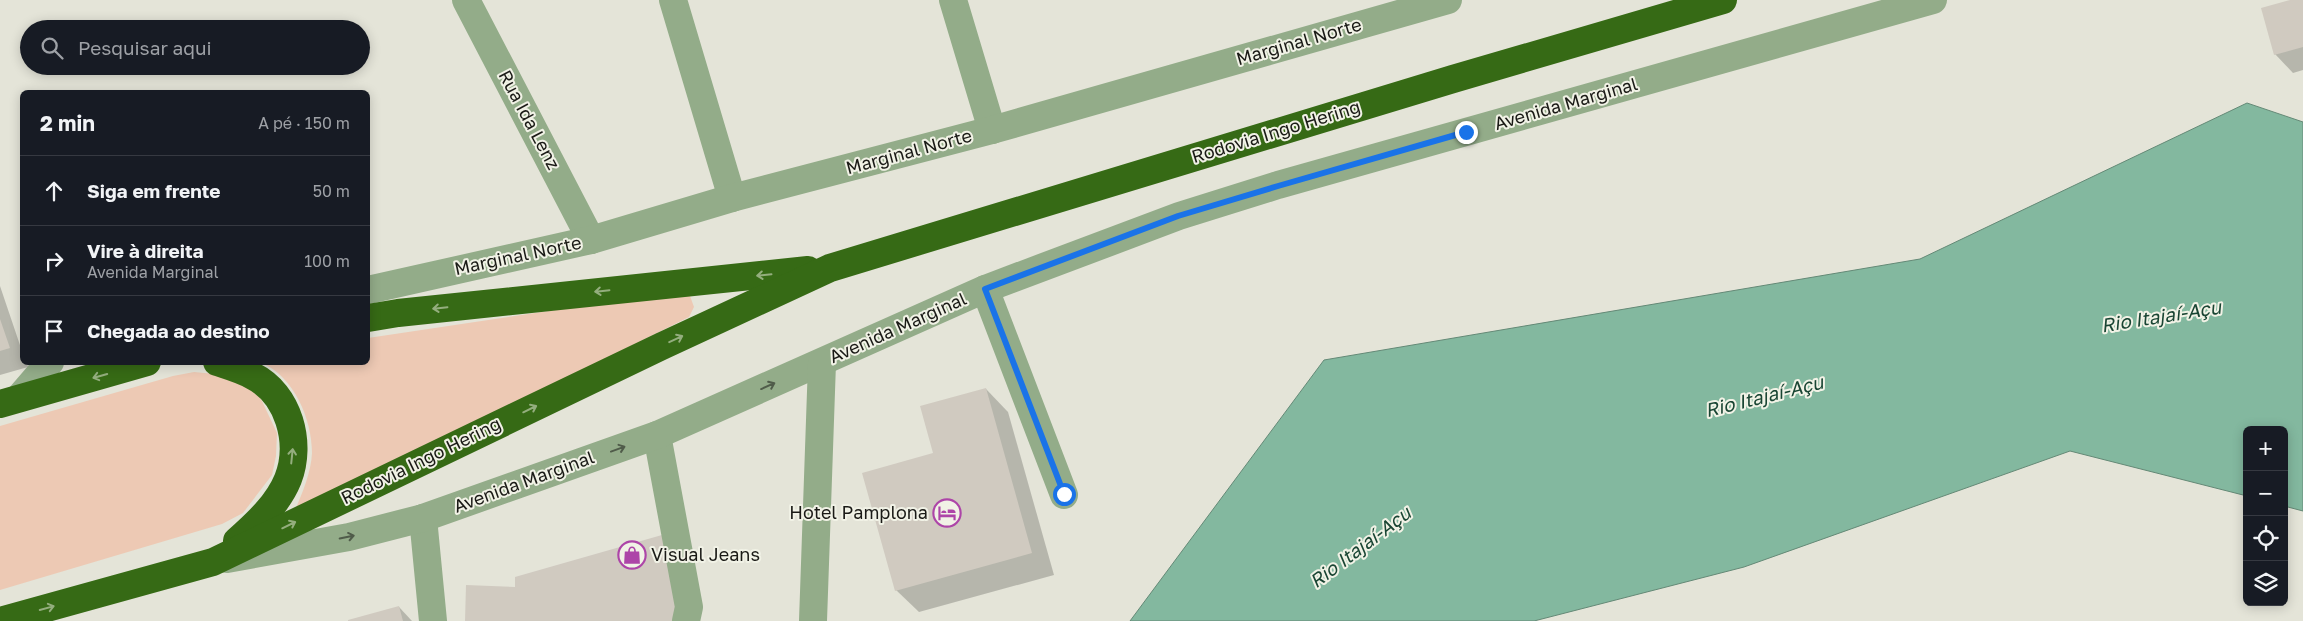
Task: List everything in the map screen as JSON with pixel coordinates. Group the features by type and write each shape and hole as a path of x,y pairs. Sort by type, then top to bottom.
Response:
{"highway":[{"name":"Rodovia Ingo Hering","path":"0,621 213,562 662,346 830,268 1453,79 1722,0"},
{"name":"Rodovia Ingo Hering","path":"370,318 398,312 830,268"},
{"path":"9,401 136,365"},
{"path":"213,562 264,516 288,480 293,455 292,427 278,396 254,376 225,365"}],"street":[{"name":"Rua Ida Lenz","path":"466,0 591,240"},
{"path":"673,0 732,198"},
{"path":"953,0 992,130"},
{"name":"Avenida Marginal","path":"213,562 349,537 423,518 657,435 985,289 1178,216 1933,0"},
{"name":"Marginal Norte","path":"370,290 591,240 732,198 992,130 1438,1"},
{"path":"985,289 1064,494"},
{"path":"813,621 822,363"},
{"path":"9,401 47,365"},
{"path":"657,435 689,607 686,621"},
{"path":"423,518 433,621"}],"shaded area":[{"path":"676,292 690,296 694,307 689,317 293,515 310,469 312,453 309,427 305,413 292,389 283,378 266,365 370,365 370,338"},
{"path":"194,372 215,374 242,382 261,399 277,433 276,456 272,475 243,513 222,524 0,590 0,426 173,376"}],"water":[{"name":"Rio Itajaí-Açu","path":"2247,103 2303,122 2303,511 2288,507 2288,426 2243,426 2243,495 2070,451 1744,567 1534,621 1130,621 1324,360 1920,259"}],"building":[{"path":"2290,0 2303,0 2303,47 2274,55 2261,8"},
{"path":"0,319 10,348 0,351"},
{"name":"Hotel Pamplona","path":"986,388 1032,553 895,591 862,473 933,453 920,406"},
{"name":"Visual Jeans","path":"669,533 678,621 465,621 466,585 515,587 515,577"},
{"path":"399,606 403,621 348,621 348,620"}],"place":[{"name":"Hotel Pamplona","path":"947,513"},
{"name":"Visual Jeans","path":"632,555"}],"route":[{"path":"1064,494 985,289 1086,249 1178,216 1466,132"}]}
